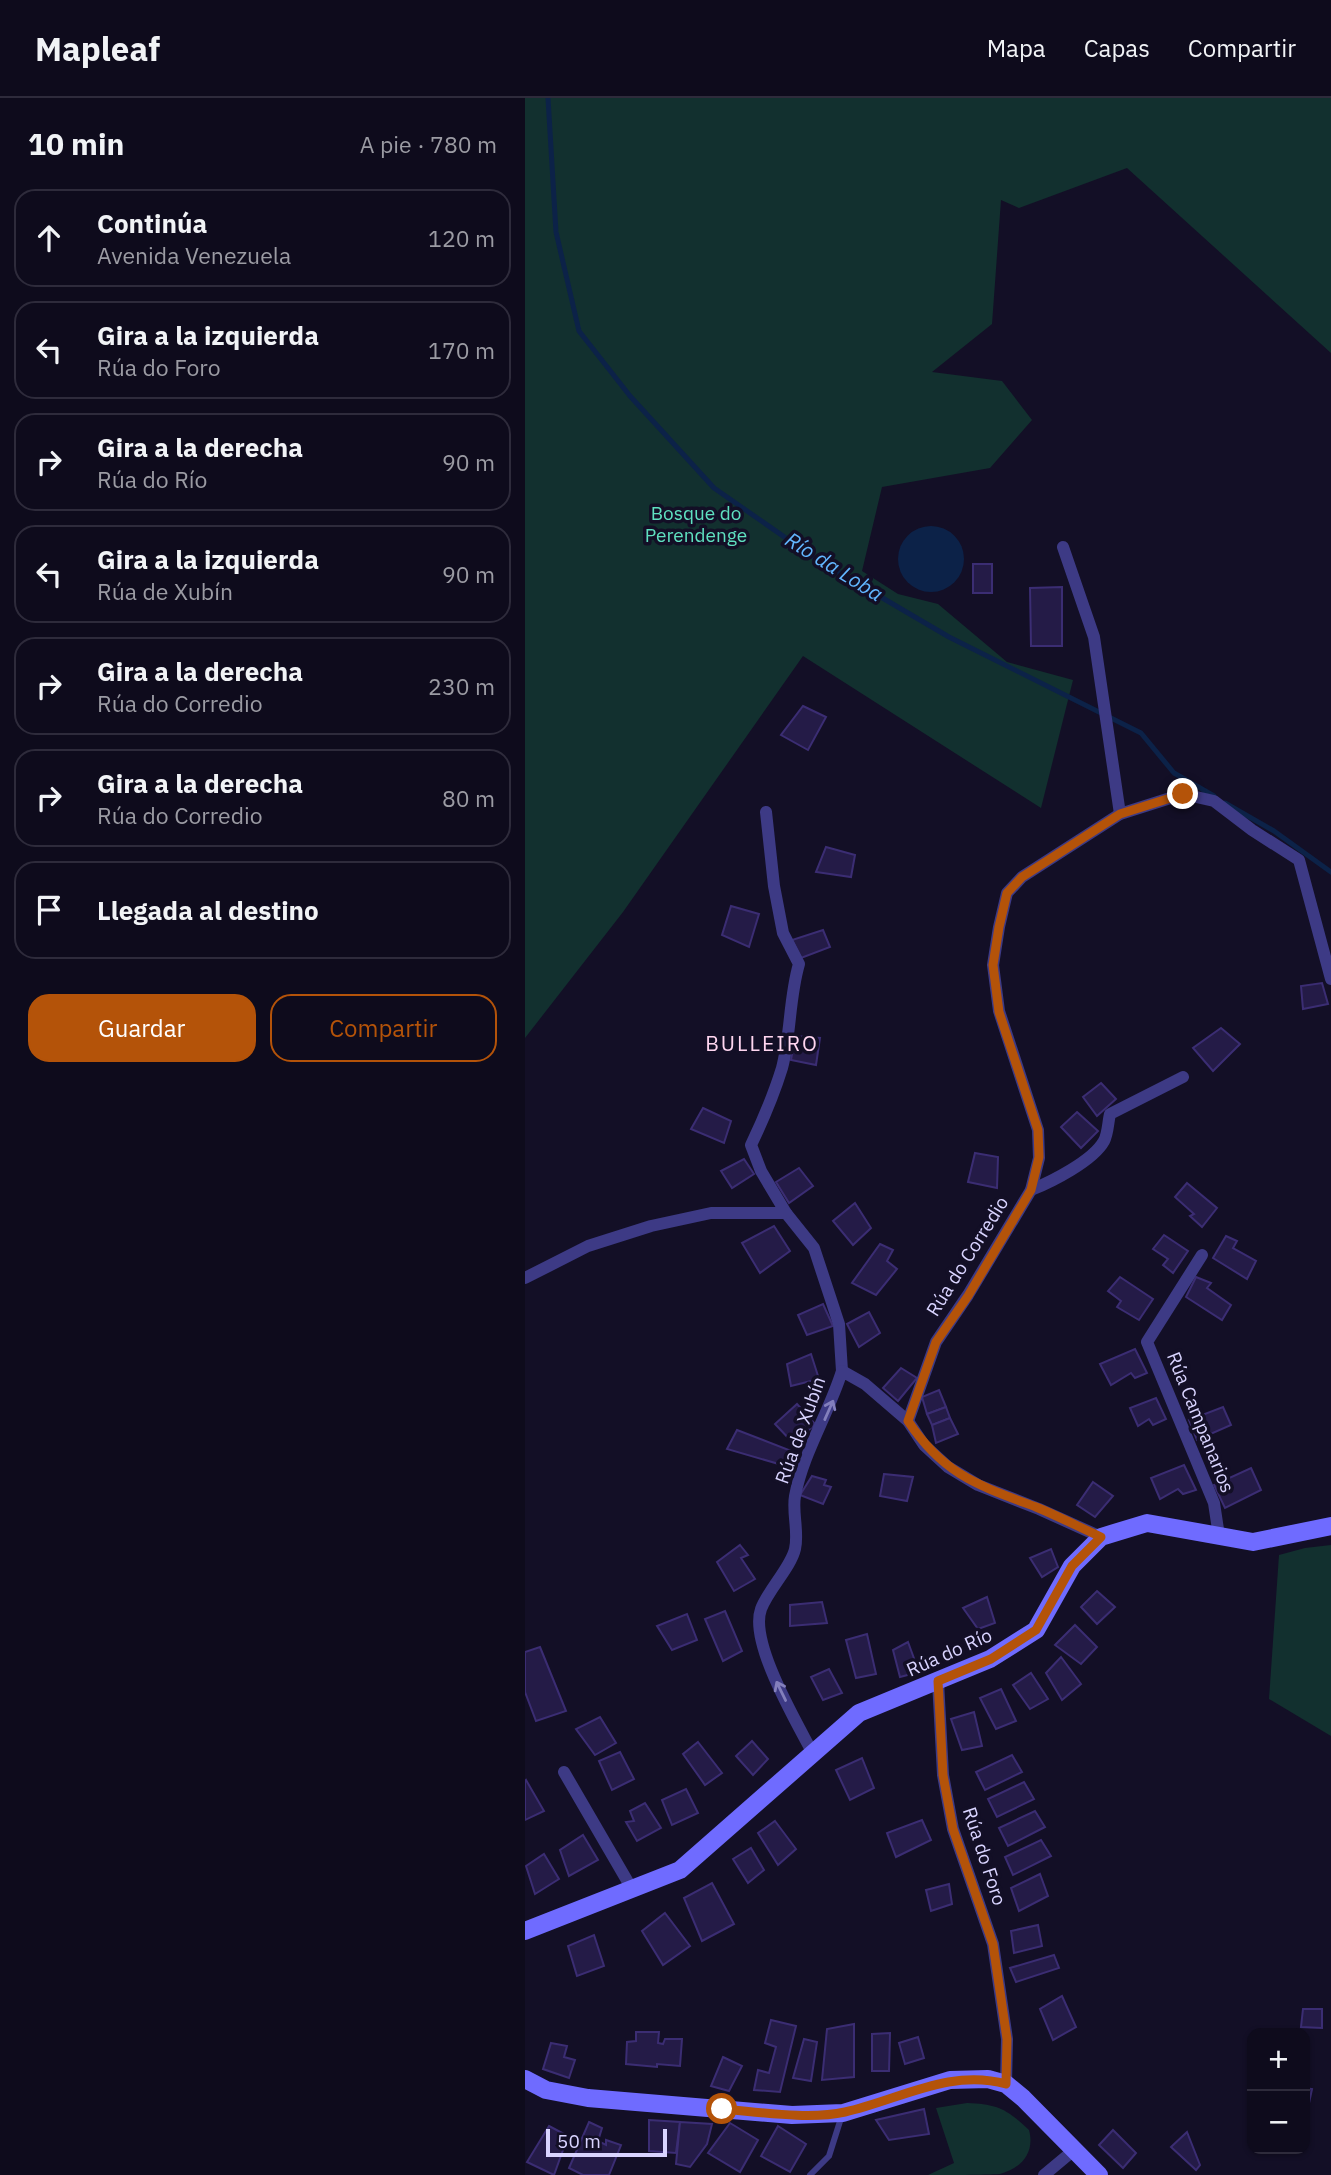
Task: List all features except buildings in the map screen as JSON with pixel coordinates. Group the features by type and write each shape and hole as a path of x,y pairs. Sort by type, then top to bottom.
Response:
{"street":[{"path":"1063,547 1094,637 1120,814"},
{"name":"Rúa do Corredio","path":"908,1421 936,1342 968,1296 1031,1190 1039,1157 1038,1130 999,1012 993,965 1007,893 1022,877 1120,814 1183,794 1214,802 1299,860 1331,979"},
{"path":"767,812 774,886 783,933 799,964 792,986 782,1066 751,1145 761,1171 786,1213 814,1248 839,1324 842,1371"},
{"name":"Rúa do Corredio","path":"1031,1190 1058,1179 1089,1156 1104,1141 1110,1114 1183,1077"},
{"path":"525,1278 588,1246 651,1226 712,1213 786,1213"},
{"name":"Rúa Campanarios","path":"1202,1255 1147,1342 1215,1503 1219,1536"},
{"name":"Rúa de Xubín","path":"812,1752 778,1684 759,1637 760,1611 795,1550 795,1497 811,1448 834,1399 842,1371 865,1384 908,1421 924,1445 948,1467 978,1485 1101,1537"},
{"name":"Rúa do Río","path":"525,1931 680,1870 859,1713 991,1659 1036,1630 1072,1566 1101,1537 1147,1523 1253,1542 1331,1527"},
{"name":"Rúa do Foro","path":"938,1681 943,1775 953,1829 993,1944 1007,2039 1006,2084"},
{"path":"564,1772 632,1889"},
{"path":"525,2079 546,2090 588,2098 792,2115 843,2113 950,2080 989,2079 1006,2084 1023,2098 1099,2175"},
{"path":"1044,2175 1074,2150"}],"lane":[{"path":"810,2175 829,2156 843,2113"}],"green space":[{"name":"Bosque do Perendenge","path":"525,98 1331,98 1331,353 1127,168 1019,208 1001,200 992,324 932,372 1002,381 1032,420 990,468 882,487 862,571 898,594 938,604 1007,662 1073,680 1041,808 803,656 623,912 525,1038"},
{"path":"1331,1545 1331,1736 1269,1699 1279,1555"},
{"path":"967,2103 1001,2109 1029,2130 1030,2145 1025,2158 1015,2168 1000,2174 928,2175 954,2163 936,2108"}],"water":[{"path":"931,526 944,529 954,536 961,546 964,559 961,572 954,582 944,589 931,592 918,589 908,582 901,572 898,559 901,546 908,536 918,529"}],"waterway":[{"name":"Río da Loba","path":"548,98 556,232 579,331 630,396 714,488 816,559 949,637 1141,733 1174,773 1214,796"},
{"name":"Río da Loba","path":"1225,803 1274,831 1331,872"}],"district":[{"name":"BULLEIRO","path":"762,1044"}],"route":[{"path":"722,2109 792,2115 843,2113 950,2080 989,2079 1006,2084 1007,2039 993,1944 953,1829 943,1775 938,1681 991,1659 1036,1630 1072,1566 1101,1537 978,1485 948,1467 924,1445 908,1421 936,1342 968,1296 1031,1190 1039,1157 1038,1130 999,1012 993,965 1007,893 1022,877 1120,814 1183,794"}]}
